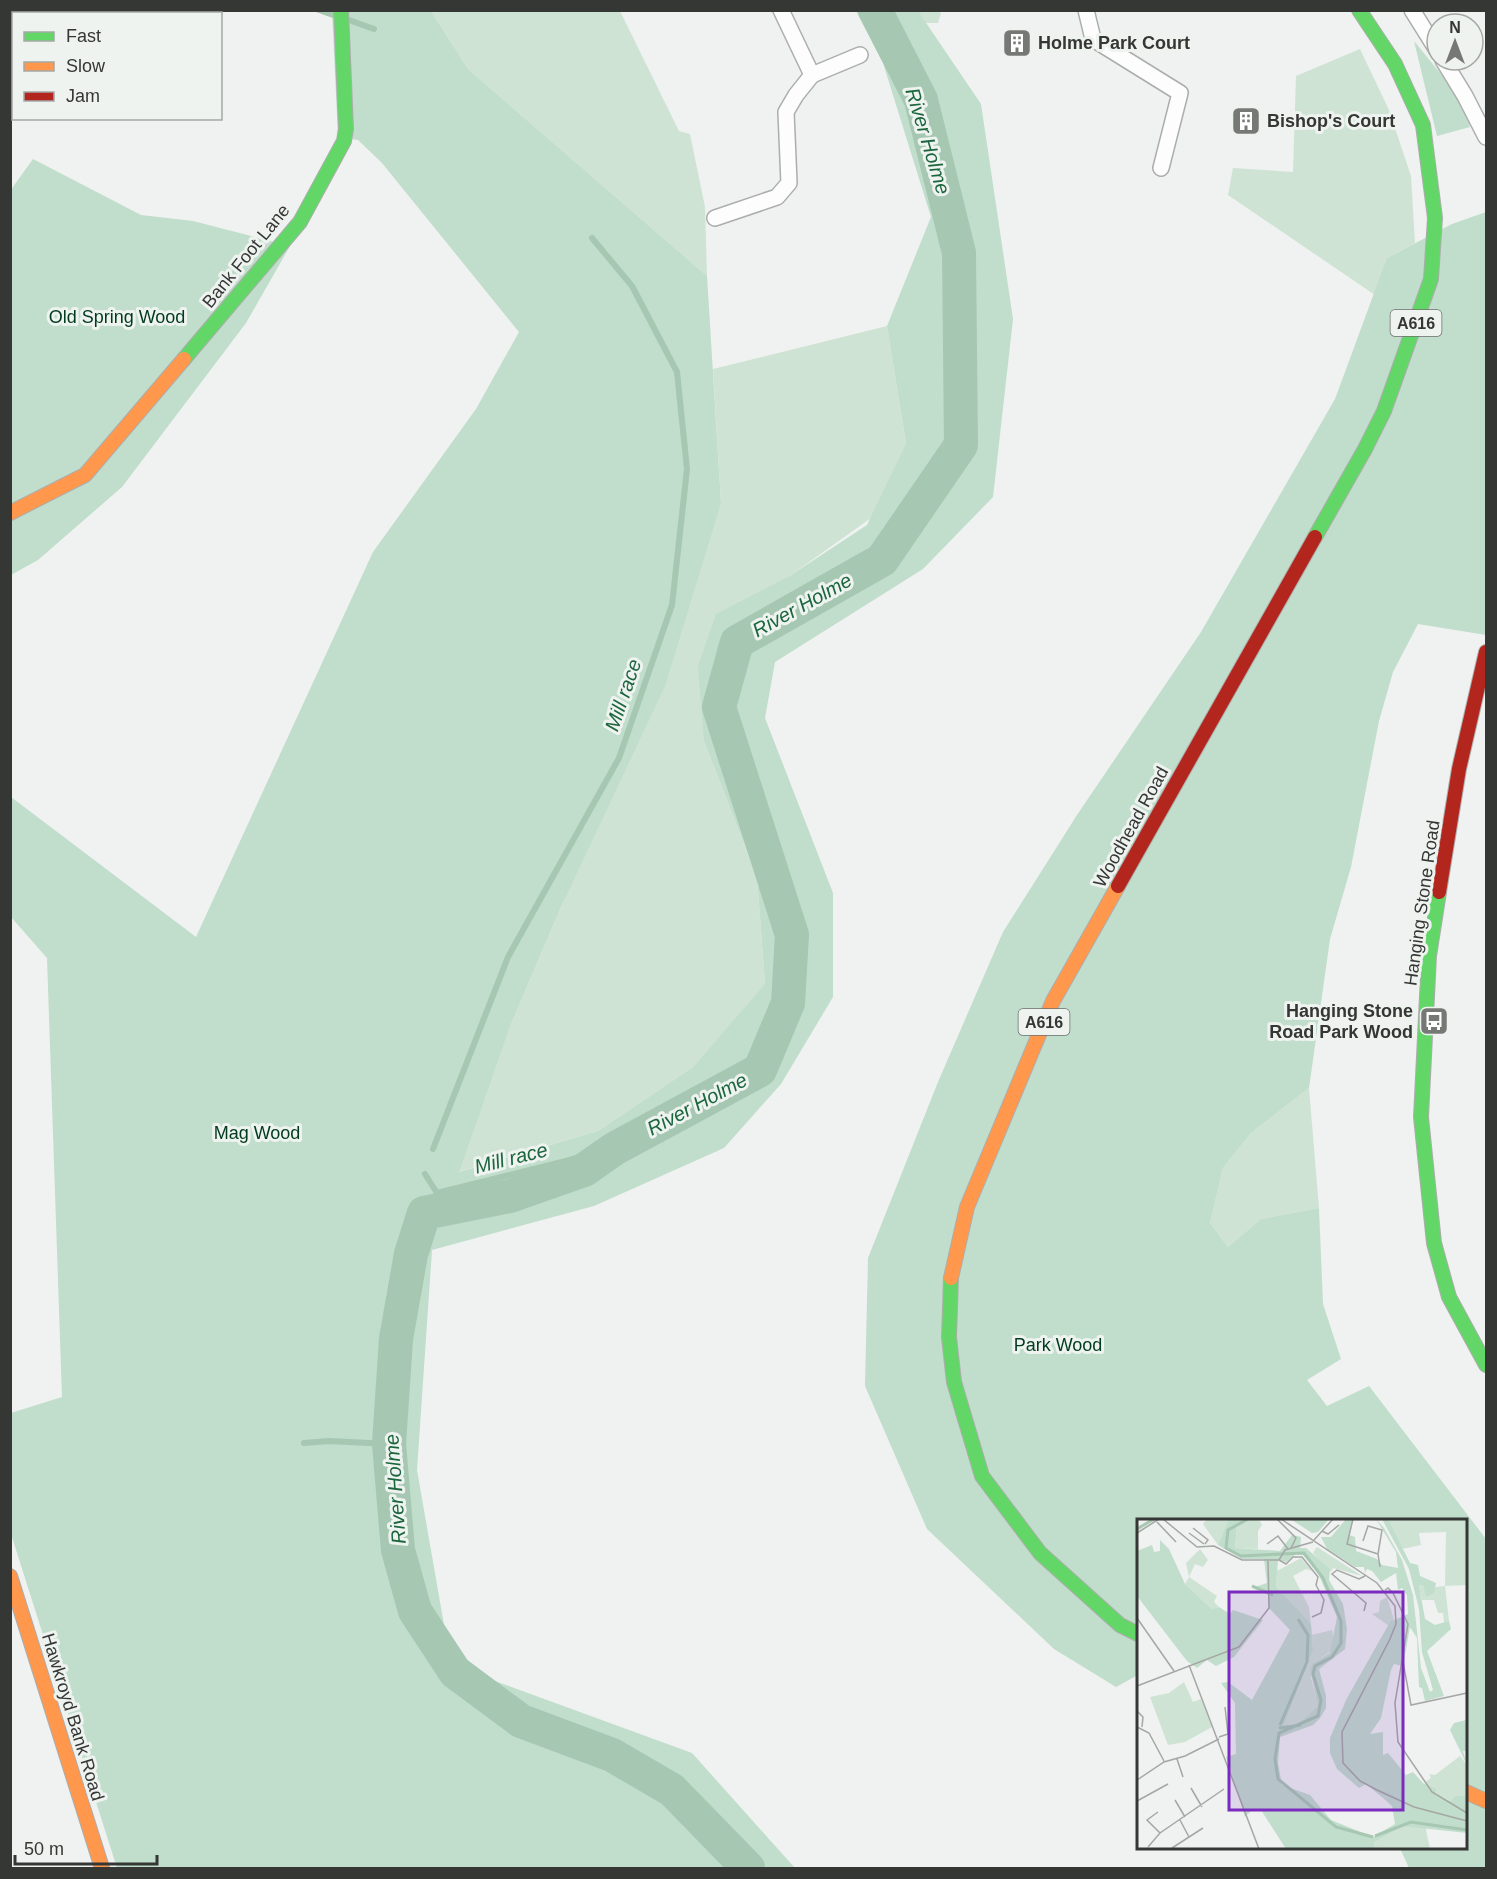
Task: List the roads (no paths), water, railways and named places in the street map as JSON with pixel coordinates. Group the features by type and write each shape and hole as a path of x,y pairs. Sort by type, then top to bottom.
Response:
{"main road":[{"name":"Bank Foot Lane","path":"10,513 86,475 300,222 344,141 341,10"},
{"name":"Woodhead Road","path":"1137,1634 1120,1625 1040,1553 982,1476 954,1382 949,1337 950,1281 967,1207 1053,1001 1365,449 1384,411 1431,279 1435,218 1423,125 1395,64 1359,10"},
{"name":"Hanging Stone Road","path":"1486,652 1459,769 1429,956 1421,1117 1434,1243 1449,1297 1486,1365"},
{"name":"Hawkroyd Bank Road","path":"10,1576 102,1869"},
{"path":"1467,1792 1486,1801"}],"street":[{"path":"781,10 812,75"},
{"path":"1086,10 1093,39 1180,93 1161,168"},
{"path":"1412,10 1425,31"},
{"path":"715,218 777,197 789,183 786,112 812,75 860,55"},
{"path":"1451,72 1466,96 1486,137"}],"waterway":[{"name":"Mill race","path":"319,10 336,16"},
{"name":"River Holme","path":"748,1868 672,1790 612,1755 521,1721 455,1672 415,1611 398,1550 389,1444 396,1339 411,1254 424,1213 510,1196 584,1170 614,1149 760,1070 788,1003 792,935 719,707 737,642 882,560 961,445 959,253 921,100 875,10"},
{"name":"Mill race","path":"346,19 374,29"},
{"name":"Mill race","path":"433,1149 508,957 619,758 672,605 687,469 677,372 632,286 592,238"},
{"name":"Mill race","path":"425,1174 437,1193 614,1149"},
{"path":"304,1443 329,1441 389,1444"}],"place":[{"name":"Holme Park Court","path":"1017,43"},
{"name":"Bishop's Court","path":"1246,121"},
{"name":"Hanging Stone Road Park Wood","path":"1434,1021"}],"park label":[{"name":"Old Spring Wood","path":"117,317"},
{"name":"Mag Wood","path":"257,1133"},
{"name":"Park Wood","path":"1058,1345"}]}
